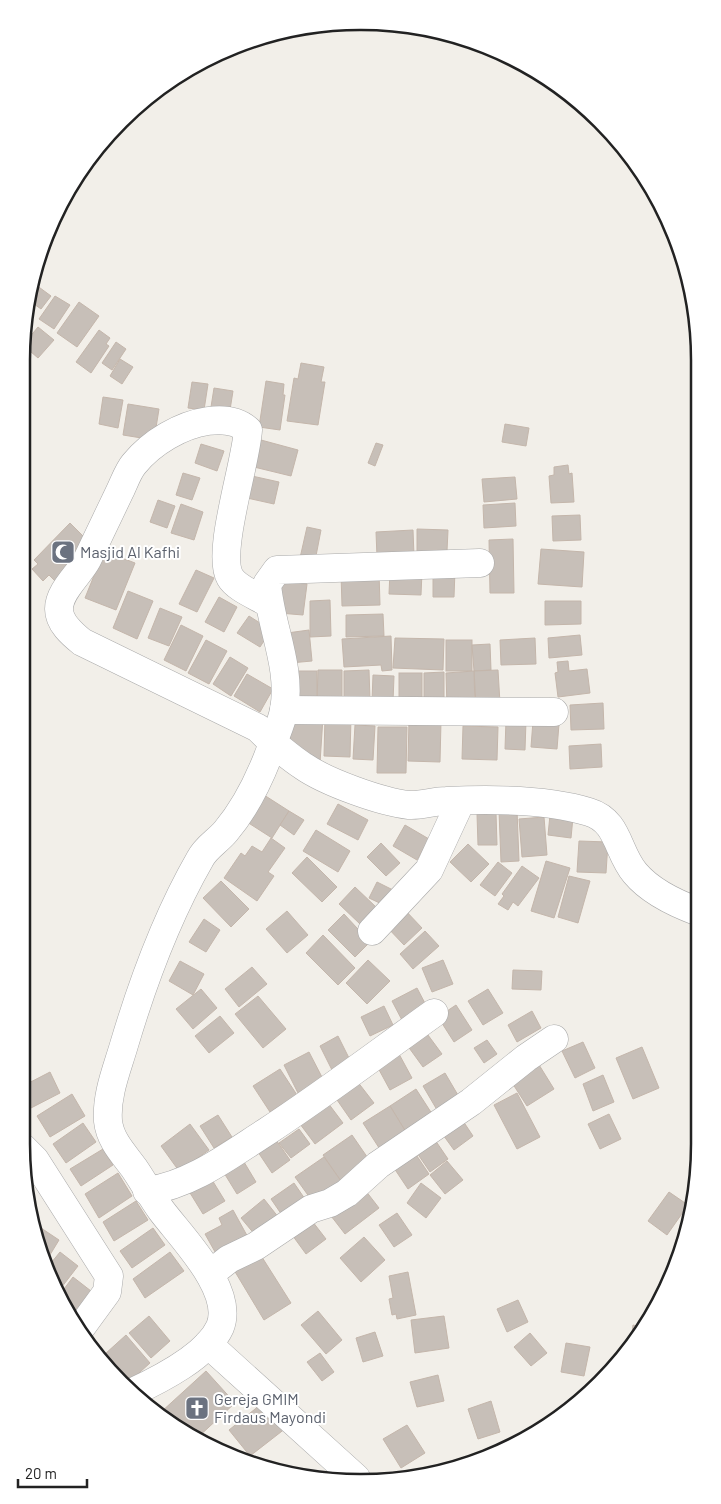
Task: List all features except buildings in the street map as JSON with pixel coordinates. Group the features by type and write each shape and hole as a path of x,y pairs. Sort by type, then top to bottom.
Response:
{"street":[{"path":"268,602 231,579 226,568 226,548 246,449 248,430 242,424 231,421 211,421 188,424 150,449 133,465 86,562 59,600 58,611 70,633 82,642 258,728 273,743 304,767 333,782 387,802 411,805 461,800 520,802 590,812 608,821 634,873 656,891 691,908"},
{"path":"139,1389 179,1366 208,1344 221,1325 222,1311 219,1292 210,1274 147,1190 120,1150 110,1128 111,1088 152,958 200,858 238,816 262,776 284,710 286,681 268,602 267,584 277,570 480,563"},
{"path":"284,710 554,712"},
{"path":"372,931 429,870 461,800"},
{"path":"147,1190 172,1185 235,1153 294,1115 434,1013"},
{"path":"210,1274 229,1259 256,1246 311,1209 330,1203 347,1193 378,1165 471,1102 526,1058 554,1039"},
{"path":"31,1156 109,1276 107,1292 84,1324"},
{"path":"208,1344 351,1474"}],"place":[{"name":"Masjid Al Kafhi","path":"63,552"},
{"name":"Gereja GMIM Firdaus Mayondi","path":"197,1408"}]}
